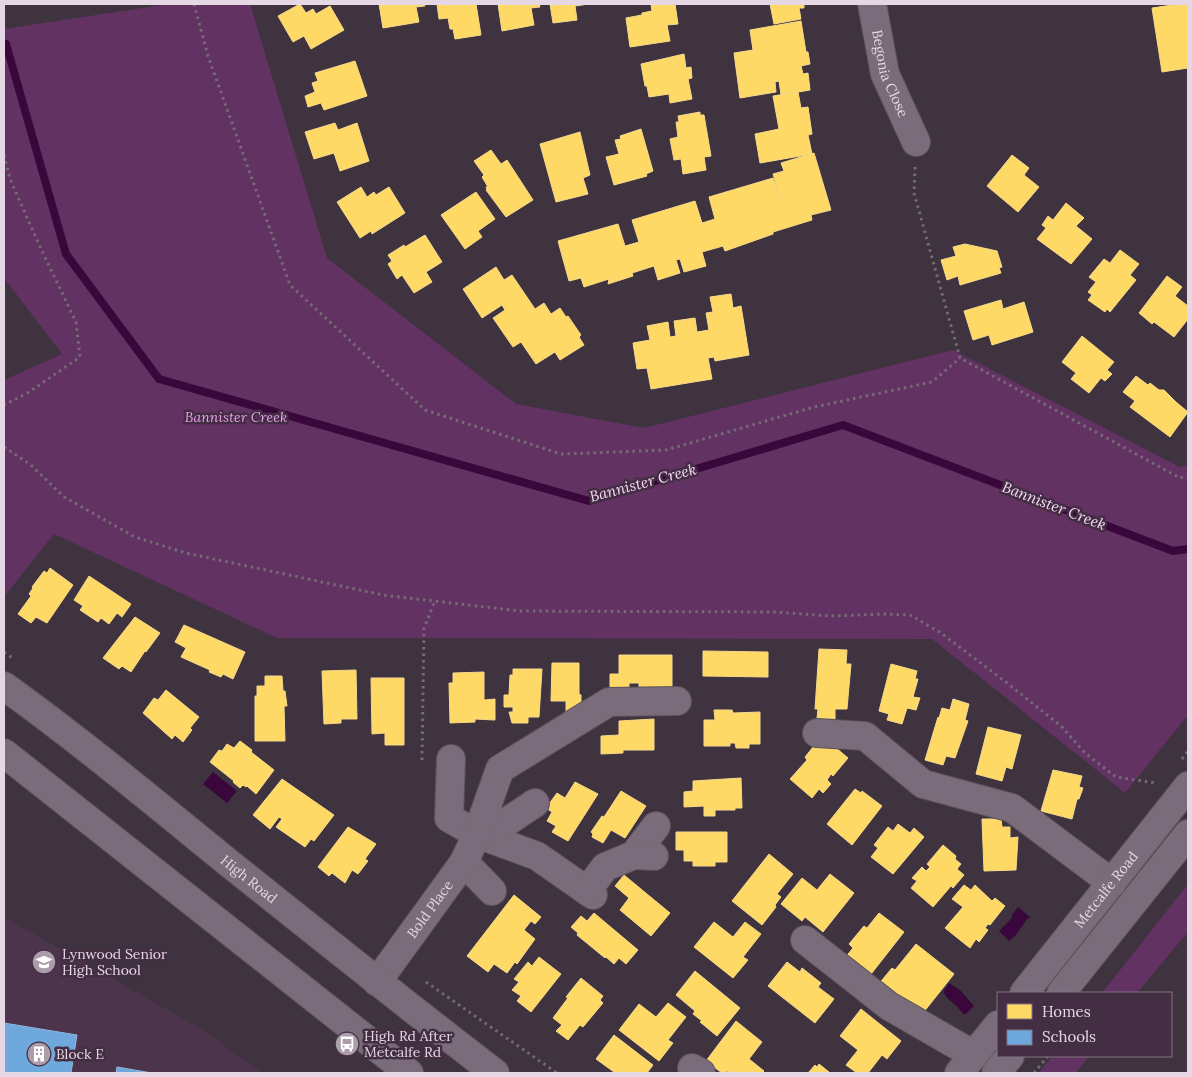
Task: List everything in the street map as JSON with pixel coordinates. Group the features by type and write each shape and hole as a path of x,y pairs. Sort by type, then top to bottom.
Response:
{"main road":[{"name":"Begonia Close","path":"872,4 885,74 916,142"},
{"name":"High Road","path":"4,686 160,807 377,982 495,1073"},
{"name":"Bold Place","path":"377,982 464,862 477,834 500,769 609,702 677,701"},
{"path":"818,732 865,736 922,784 1012,808 1112,883"},
{"path":"4,753 409,1073"},
{"path":"451,759 449,818 477,834 537,856 590,893 605,867 644,856 656,826"},
{"name":"Metcalfe Road","path":"1025,992 1112,883 1175,785"},
{"path":"477,834 505,823 535,803"},
{"name":"Metcalfe Road","path":"1062,992 1188,834"},
{"path":"464,862 492,892"},
{"path":"805,940 888,1006 966,1064 997,1026"},
{"path":"996,1073 1009,1057"}],"path":[{"path":"194,4 208,56 290,285 425,410 561,454 666,450 814,407 932,382 960,358"},
{"path":"916,142 914,193 960,358 1180,478 1188,475"},
{"path":"4,155 14,188 76,322 80,357 29,392 4,405"},
{"path":"4,447 31,465 64,497 134,537 186,553 383,595 519,611 774,612 830,616 910,615 941,632 1007,683 1061,726 1085,753 1116,777 1175,785"},
{"path":"422,762 424,628 435,601"},
{"path":"1034,1073 1047,1057"}],"shaded area":[{"path":"213,772 237,791 227,803 203,784"},
{"path":"1018,907 1031,918 1028,918 1009,941 999,931 1012,918"},
{"name":"Lynwood Senior High School","path":"4,917 203,1030 262,1073 4,1073"},
{"path":"949,983 960,990 974,1006 966,1014 963,1014 943,992"}],"green space":[{"name":"Bannister Creek","path":"168,4 250,4 327,258 516,404 644,428 953,350 1180,467 1188,465 1188,715 1125,793 932,639 277,638 54,534 4,597 4,380 62,354 4,278 4,29"},
{"path":"1188,884 1188,932 1138,992 1103,992"},
{"path":"1051,1057 1088,1057 1076,1073 1039,1073"}],"building: Homes":[{"path":"300,4 306,13 313,9 316,14 330,6 344,30 311,49 304,36 293,42 278,16"},
{"path":"379,4 424,4 425,6 416,7 419,22 383,28"},
{"path":"437,4 476,4 481,35 455,39 453,29 450,29 448,18 439,19"},
{"path":"498,4 539,4 540,7 531,8 534,25 502,31"},
{"path":"550,4 589,4 575,6 577,20 553,23"},
{"path":"651,4 675,4 678,24 667,25 670,41 630,47 626,18 652,11"},
{"path":"770,4 804,4 804,8 799,8 801,19 774,24"},
{"path":"1188,4 1188,68 1162,72 1152,8"},
{"path":"801,21 810,64 801,66 803,74 808,73 810,90 781,95 779,81 775,82 776,92 740,98 734,53 753,50 750,30"},
{"path":"684,54 686,68 691,67 692,78 688,79 692,99 670,103 669,94 649,97 641,64"},
{"path":"355,61 367,96 324,110 321,103 308,107 305,96 315,92 312,83 318,81 315,73"},
{"path":"798,92 801,108 808,107 812,134 808,135 812,154 760,163 755,134 779,129 773,96"},
{"path":"700,112 700,115 704,115 711,156 704,157 706,170 683,174 681,159 674,160 670,139 678,137 676,122 679,122 678,116"},
{"path":"335,123 338,130 357,123 369,161 340,171 334,153 314,159 305,132"},
{"path":"641,129 653,171 646,174 647,176 614,185 606,157 619,154 615,140 621,139 620,136"},
{"path":"580,132 590,175 583,178 588,194 556,202 540,144"},
{"path":"491,150 501,164 507,160 533,200 506,217 486,190 486,187 488,187 482,177 484,175 474,161"},
{"path":"814,153 831,210 811,215 812,220 773,232 773,234 725,251 723,246 702,252 706,266 684,272 680,259 676,260 680,273 658,280 654,266 632,273 633,276 608,284 609,279 584,287 581,278 569,281 558,241 618,224 625,246 639,242 632,220 695,201 702,223 715,219 709,197 773,178 780,198 773,174 784,171 781,163"},
{"path":"1012,155 1029,168 1024,175 1039,187 1018,212 987,186"},
{"path":"361,187 367,197 374,192 376,195 389,187 405,213 372,234 371,231 360,238 337,202"},
{"path":"476,192 495,219 478,231 482,237 465,249 441,215"},
{"path":"1066,203 1084,218 1076,226 1092,239 1071,264 1037,239 1046,228 1042,225 1048,216 1053,220"},
{"path":"425,235 442,262 426,272 432,282 414,293 402,275 397,279 388,264 392,261 388,255"},
{"path":"965,244 997,251 1002,267 999,268 1001,273 960,285 958,276 947,280 941,260 956,256 953,247"},
{"path":"1120,250 1139,264 1130,275 1136,280 1110,312 1107,309 1105,312 1088,300 1092,295 1088,292 1096,282 1089,277 1104,259 1110,263"},
{"path":"496,267 504,280 512,275 535,309 544,303 551,314 560,308 581,335 579,337 584,345 560,360 555,352 536,364 521,342 513,347 493,318 505,310 502,305 482,318 463,289"},
{"path":"1167,276 1182,287 1175,296 1188,306 1188,319 1174,337 1154,322 1152,324 1139,313"},
{"path":"731,294 733,308 741,306 749,355 715,361 714,357 708,358 712,379 651,389 647,368 637,369 633,343 650,340 647,326 668,322 670,337 676,336 674,321 695,318 697,332 709,330 706,313 713,312 710,297"},
{"path":"1001,300 1003,309 1024,302 1033,332 992,345 989,335 973,340 964,311"},
{"path":"1082,336 1114,362 1107,370 1112,374 1105,381 1101,378 1089,393 1071,379 1076,373 1062,362"},
{"path":"1136,376 1148,385 1150,383 1159,390 1164,390 1188,412 1170,437 1130,407 1135,401 1123,392"},
{"path":"50,568 73,585 47,623 36,617 31,623 18,614 31,596 29,594 32,587 44,571 47,573"},
{"path":"89,576 131,604 122,617 117,613 109,624 101,618 98,622 80,610 83,606 74,600"},
{"path":"135,617 160,633 131,672 122,666 119,669 103,658"},
{"path":"184,625 245,652 233,679 223,674 221,677 209,672 210,670 181,657 186,648 175,642"},
{"path":"819,649 847,650 846,664 851,664 847,709 835,709 835,719 817,718 818,709 815,709"},
{"path":"703,651 768,652 768,677 703,676"},
{"path":"619,655 672,655 672,690 639,691 639,683 629,683 629,690 610,691 610,674 619,674"},
{"path":"552,663 579,663 581,714 566,714 566,701 551,701"},
{"path":"891,664 917,671 915,679 918,679 913,697 920,698 916,710 907,708 902,724 887,720 889,714 879,711"},
{"path":"513,669 542,669 539,717 528,717 528,723 512,723 509,712 513,712 513,707 504,707 504,695 509,695 510,675 513,675"},
{"path":"356,670 357,719 341,719 341,723 324,724 322,671"},
{"path":"484,672 484,700 495,699 495,720 475,719 475,722 450,723 449,683 453,683 453,673"},
{"path":"265,676 282,676 287,706 284,706 285,741 255,741 255,696 257,696 257,686 265,686"},
{"path":"371,678 404,678 404,745 385,745 385,733 372,734"},
{"path":"166,690 199,717 190,728 192,730 183,742 175,735 172,739 143,713 154,698 158,700"},
{"path":"953,699 969,704 965,720 968,721 955,758 946,756 943,765 925,760 942,708 950,710"},
{"path":"714,710 732,710 733,713 760,712 760,744 749,744 749,748 736,748 735,743 730,743 730,746 704,746 704,720 715,720"},
{"path":"654,719 654,750 623,750 623,753 601,754 601,736 619,735 619,721"},
{"path":"988,727 1021,735 1012,769 1006,767 1002,781 976,774"},
{"path":"822,736 848,758 833,776 831,774 827,780 831,784 823,793 819,789 812,798 790,779 807,760 805,757"},
{"path":"240,741 274,770 256,794 247,786 243,785 240,788 210,762 219,750 222,751 227,744 234,748"},
{"path":"1053,770 1082,776 1079,787 1083,788 1079,799 1077,799 1072,819 1041,811"},
{"path":"741,778 742,808 715,810 715,816 704,816 704,806 684,807 684,792 693,791 693,781"},
{"path":"282,779 334,815 314,841 311,839 305,847 276,827 282,819 279,817 270,829 253,815"},
{"path":"575,782 598,794 568,841 552,832 556,826 547,821 552,812 546,808 557,793 565,798"},
{"path":"855,789 861,793 862,791 882,806 852,845 827,824"},
{"path":"621,791 646,806 625,838 611,830 603,843 592,837 593,834 591,832 602,816 604,817"},
{"path":"982,819 1001,819 1002,827 1010,827 1010,838 1018,837 1016,870 984,871"},
{"path":"898,824 910,833 914,828 924,837 893,874 871,857 878,848 874,845 888,827 893,831"},
{"path":"348,827 376,844 365,859 368,861 358,874 352,870 345,883 332,873 329,876 318,867"},
{"path":"676,832 727,832 727,862 715,862 715,866 693,866 693,861 684,861 684,850 676,850"},
{"path":"943,845 956,856 955,859 961,864 957,869 964,875 953,888 951,886 933,907 911,888 917,881 912,878 922,867 926,871 930,867 927,864"},
{"path":"769,854 793,874 777,894 781,897 762,925 732,901"},
{"path":"830,874 854,893 823,932 805,917 802,921 781,904 802,878 817,890"},
{"path":"624,875 670,913 651,936 620,910 629,898 615,886"},
{"path":"964,885 971,890 975,885 992,901 995,898 1005,906 990,925 988,924 985,928 988,930 979,942 976,939 970,948 945,928 963,907 952,899"},
{"path":"514,895 541,917 535,924 531,921 524,930 535,939 517,964 515,962 507,973 494,964 488,972 467,956"},
{"path":"594,913 638,950 626,964 619,958 614,964 605,958 577,935 578,933 571,927 581,916 587,921"},
{"path":"879,913 904,932 868,978 844,959 853,948 849,944 864,926 867,928"},
{"path":"714,922 733,937 745,922 761,934 743,957 748,960 733,978 694,947"},
{"path":"916,944 954,974 923,1013 905,999 901,1003 878,985 892,968 895,970"},
{"path":"539,957 561,974 531,1012 517,1001 521,996 512,990 519,982 514,979 528,962 532,966"},
{"path":"787,962 800,972 802,968 821,983 818,987 834,999 815,1023 768,986"},
{"path":"695,971 740,1008 717,1036 700,1022 702,1021 693,1014 695,1011 676,995"},
{"path":"581,978 603,996 600,1000 603,1003 583,1027 580,1025 568,1040 556,1031 562,1025 553,1018"},
{"path":"668,1003 686,1017 668,1040 673,1043 659,1061 619,1030 639,1004 656,1017"},
{"path":"861,1009 901,1041 887,1059 882,1055 868,1073 857,1073 846,1065 858,1050 840,1036"},
{"path":"736,1021 762,1042 749,1059 764,1071 762,1073 730,1073 727,1071 722,1073 706,1061"},
{"path":"614,1035 653,1065 647,1073 613,1073 596,1059"},
{"path":"819,1064 829,1072 808,1073 815,1065 817,1067"}],"building: Schools":[{"name":"Block E","path":"4,1023 77,1035 71,1073 4,1073"},
{"path":"117,1067 152,1073 116,1073"}],"waterway":[{"name":"Bannister Creek","path":"6,44 66,254 159,379 589,501 843,425 1173,551 1188,549"}],"place":[{"name":"Lynwood Senior High School","path":"44,962"},
{"name":"High Rd After Metcalfe Rd","path":"347,1044"},
{"name":"Block E","path":"39,1054"}]}
